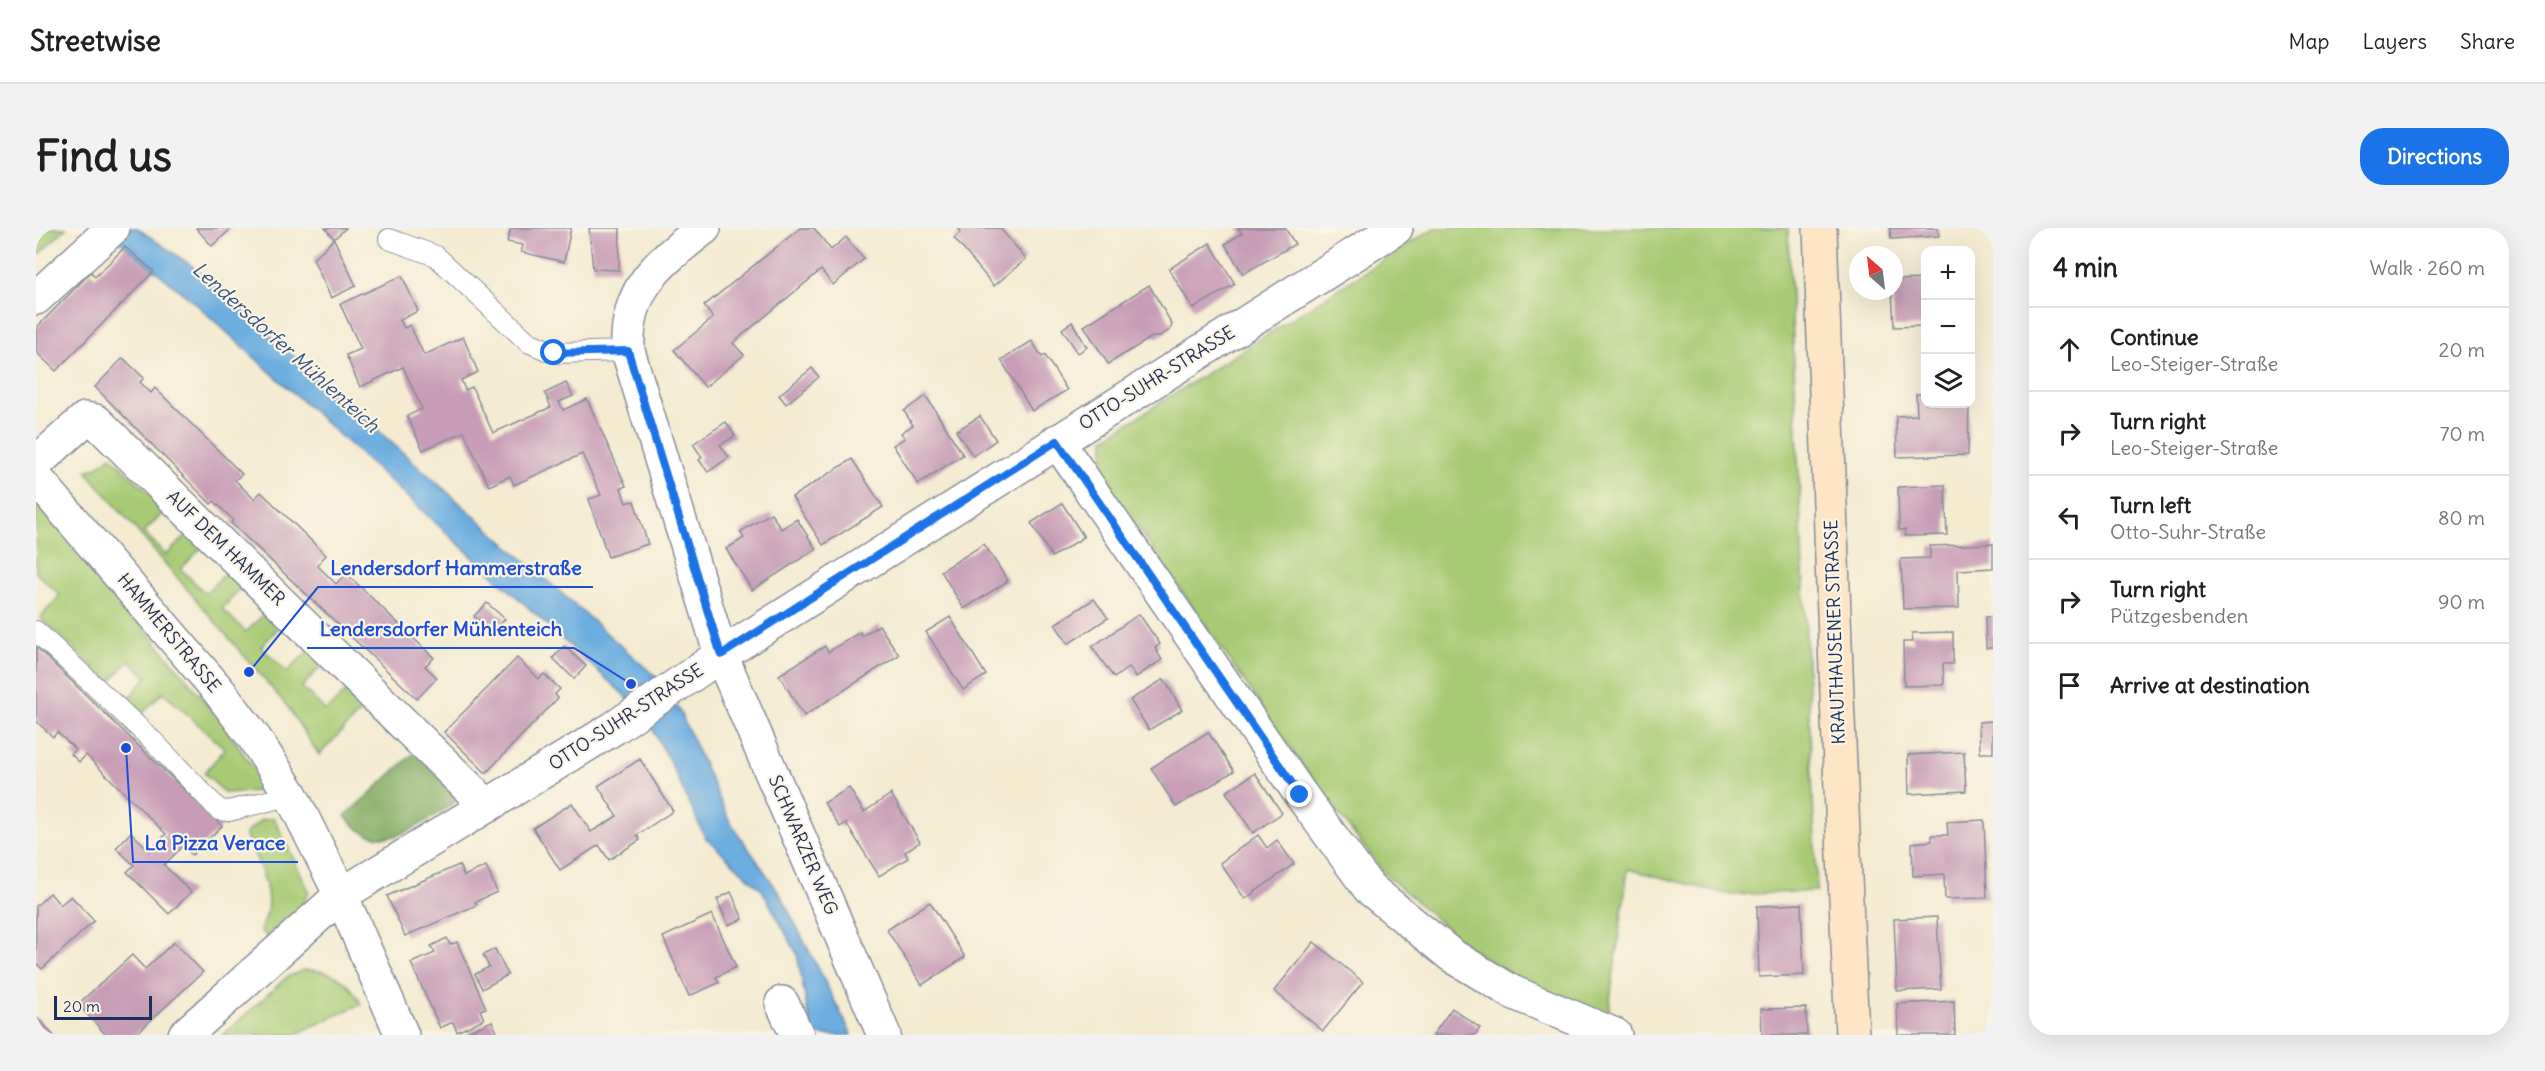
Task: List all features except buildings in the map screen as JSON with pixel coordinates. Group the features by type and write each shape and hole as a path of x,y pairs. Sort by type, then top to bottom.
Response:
{"street":[{"name":"SCHWARZER WEG","path":"704,228 658,266 641,287 632,305 627,326 628,351 721,655 884,1035"},
{"name":"OTTO-SUHR-STRASSE","path":"185,1035 341,895 614,728 721,655 1396,228"},
{"name":"KRAUTHAUSENER STRASSE","path":"1820,228 1852,1035"},
{"path":"36,298 105,236"},
{"name":"AUF DEM HAMMER","path":"36,463 85,419 96,422 487,806"},
{"path":"1057,441 1300,795 1369,888 1451,955 1512,992 1615,1035"},
{"name":"HAMMERSTRASSE","path":"36,478 219,691 255,740 291,795 341,895 402,1035"},
{"path":"782,1004 797,1035"}],"lane":[{"path":"389,239 436,256 528,342 554,353 628,351"},
{"path":"36,631 153,741 219,810 229,811 291,795"}],"green space":[{"path":"36,228 66,228 36,257"},
{"path":"1434,228 1788,228 1817,891 1731,895 1628,869 1608,1015 1513,978 1461,941 1384,873 1315,783 1101,475 1105,438"},
{"path":"111,456 166,510 144,532 166,555 189,533 203,546 181,569 205,593 229,570 243,585 222,609 246,632 269,609 283,623 261,647 287,672 310,649 325,662 302,687 326,711 350,688 368,704 319,755 287,706 86,471 97,467"},
{"path":"36,497 223,723 261,780 263,786 259,791 225,793 204,773 225,749 163,692 142,714 127,700 147,677 129,661 110,682 40,618 60,595 36,573"},
{"path":"416,751 457,798 453,804 399,835 372,836 358,829 345,816"},
{"path":"274,818 309,891 296,919 271,941 260,930 268,906 265,882 245,834 261,820"},
{"path":"304,970 323,971 338,977 351,988 361,1004 294,1035 223,1035 287,977"}],"water":[{"path":"94,228 137,228 191,265 656,677 679,710 730,822 780,894 852,1035 812,1035 797,954 762,890 705,837 651,727 624,695 197,305 122,243"}],"place":[{"name":"Lendersdorf Hammerstraße","path":"249,672"},
{"name":"Lendersdorfer Mühlenteich","path":"631,684"},
{"name":"La Pizza Verace","path":"126,748"}],"route":[{"path":"554,353 628,351 721,655 1057,441 1300,795"}]}
